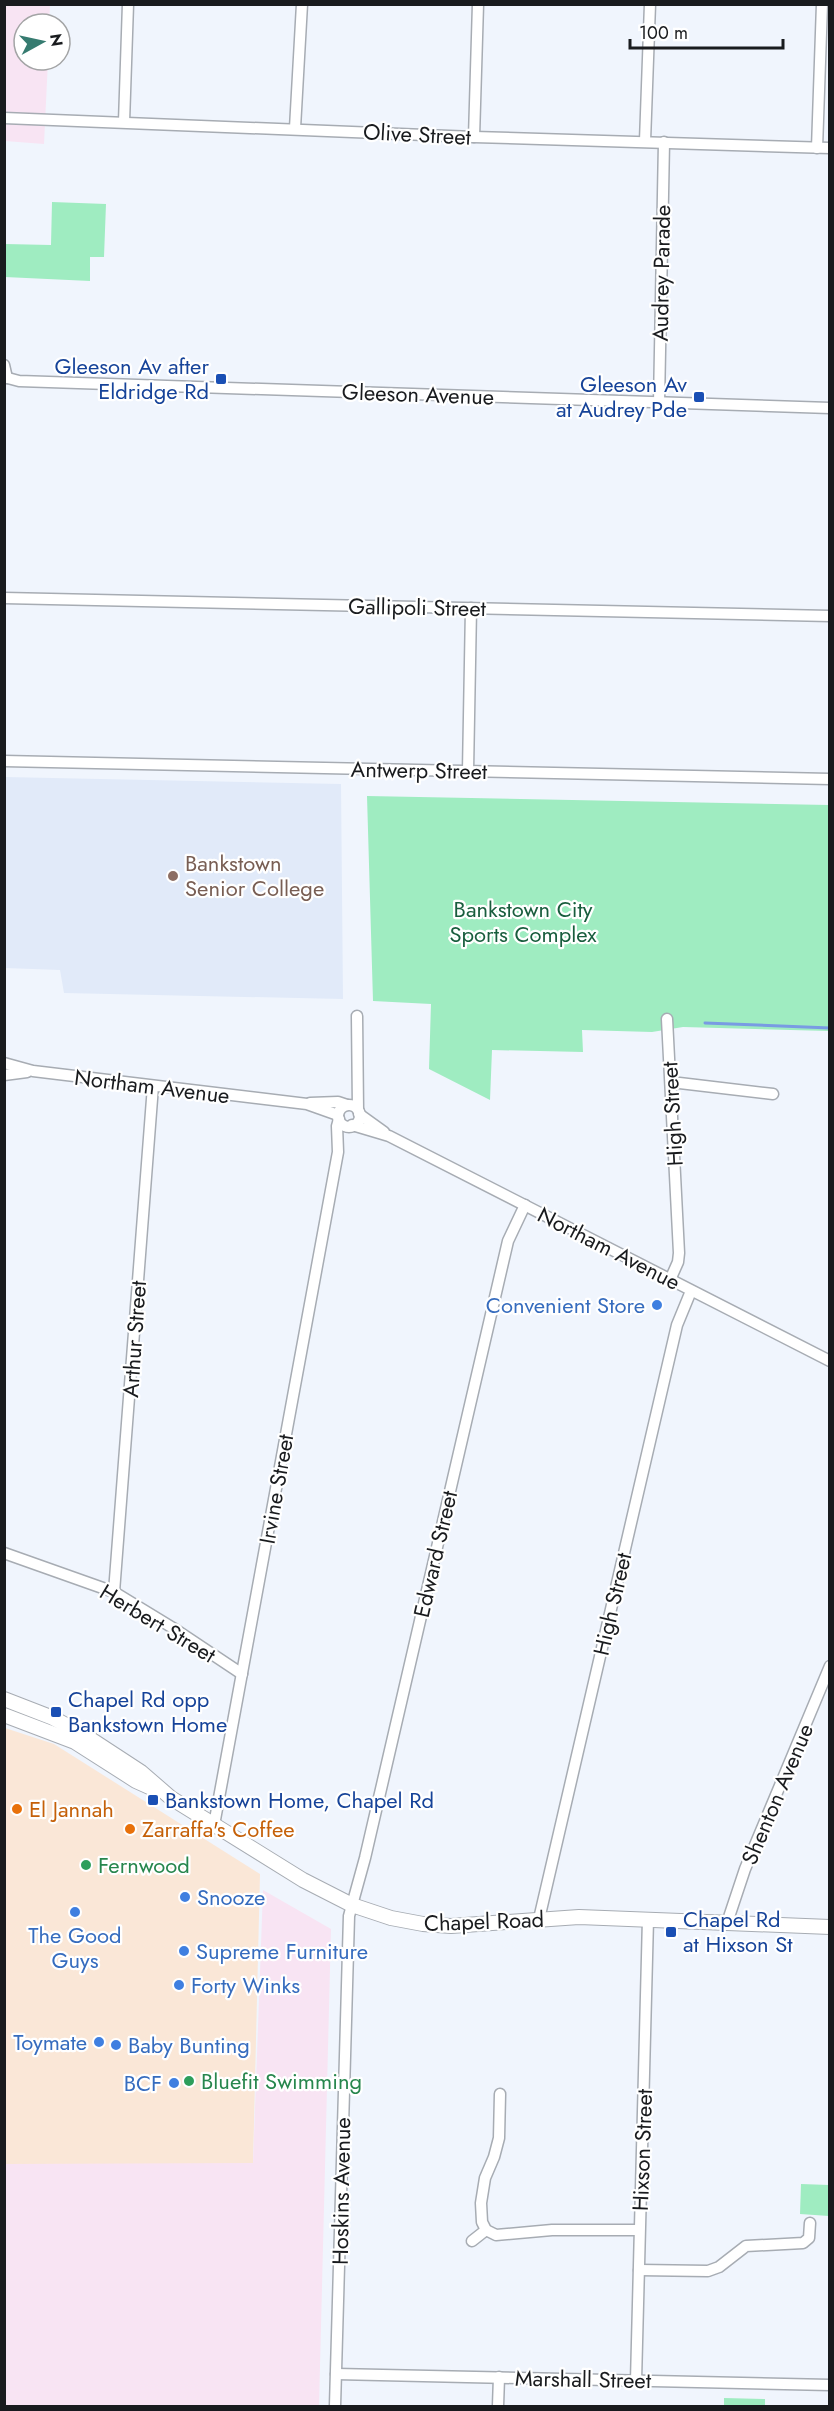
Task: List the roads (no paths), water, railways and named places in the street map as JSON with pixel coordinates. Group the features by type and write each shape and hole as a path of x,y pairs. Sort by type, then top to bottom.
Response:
{"main road":[{"name":"Chapel Road","path":"4,1699 53,1718 86,1736 141,1772 171,1798"},
{"name":"Chapel Road","path":"4,1715 75,1742 136,1781 171,1798 303,1880 351,1905 397,1920 432,1925 480,1925 579,1917 830,1927"}],"street":[{"path":"124,122 128,4"},
{"path":"295,128 302,4"},
{"path":"474,137 478,4"},
{"path":"645,141 650,4"},
{"path":"817,148 822,4"},
{"name":"Olive Street","path":"4,118 474,137 830,148"},
{"name":"Audrey Parade","path":"658,403 664,142"},
{"name":"Gleeson Avenue","path":"4,365 6,378 30,381 830,408"},
{"name":"Gallipoli Street","path":"4,598 830,616"},
{"path":"468,771 471,608"},
{"name":"Antwerp Street","path":"6,762 830,779"},
{"path":"354,1109 340,1109 339,1117 343,1124 351,1126 357,1122 354,1109 357,1016"},
{"name":"High Street","path":"667,1019 679,1252 678,1262 670,1280"},
{"name":"Northam Avenue","path":"4,1063 33,1071 307,1104 338,1102 354,1109 389,1136 830,1361"},
{"name":"Northam Avenue","path":"4,1075 33,1071"},
{"path":"670,1082 773,1094"},
{"name":"Arthur Street","path":"114,1592 153,1086"},
{"name":"Northam Avenue","path":"307,1104 339,1117"},
{"name":"Irvine Street","path":"214,1825 338,1152 339,1117"},
{"name":"Northam Avenue","path":"351,1126 389,1136"},
{"name":"Irvine Street","path":"338,1152 351,1126"},
{"name":"Edward Street","path":"351,1905 365,1858 508,1242 525,1204"},
{"name":"High Street","path":"539,1919 677,1325 691,1291"},
{"name":"Herbert Street","path":"4,1553 114,1592 242,1674"},
{"name":"Shenton Avenue","path":"727,1923 745,1869 830,1666"},
{"name":"Hoskins Avenue","path":"335,2406 347,1940 351,1905"},
{"name":"Hixson Street","path":"636,2381 648,1919"},
{"path":"500,2094 499,2138 482,2190 481,2216 486,2230 496,2235 552,2230 639,2230"},
{"path":"639,2270 714,2270 746,2246 803,2243 808,2238 810,2223"},
{"path":"472,2241 486,2230"},
{"name":"Marshall Street","path":"336,2374 830,2385"},
{"path":"498,2406 499,2378"}],"waterway":[{"path":"705,1023 830,1028"}],"place":[{"name":"Gleeson Av after Eldridge Rd","path":"221,379"},
{"name":"Gleeson Av at Audrey Pde","path":"699,397"},
{"name":"Bankstown Senior College","path":"173,876"},
{"name":"Convenient Store","path":"657,1305"},
{"name":"Chapel Rd opp Bankstown Home","path":"56,1712"},
{"name":"Bankstown Home, Chapel Rd","path":"153,1800"},
{"name":"El Jannah","path":"17,1809"},
{"name":"Zarraffa's Coffee","path":"130,1829"},
{"name":"Fernwood","path":"86,1865"},
{"name":"Snooze","path":"185,1897"},
{"name":"The Good Guys","path":"75,1912"},
{"name":"Chapel Rd at Hixson St","path":"671,1932"},
{"name":"Supreme Furniture","path":"184,1951"},
{"name":"Forty Winks","path":"179,1985"},
{"name":"Toymate","path":"99,2042"},
{"name":"Baby Bunting","path":"116,2045"},
{"name":"Bluefit Swimming","path":"189,2081"},
{"name":"BCF","path":"174,2083"}],"park label":[{"name":"Bankstown City Sports Complex","path":"523,922"}]}
